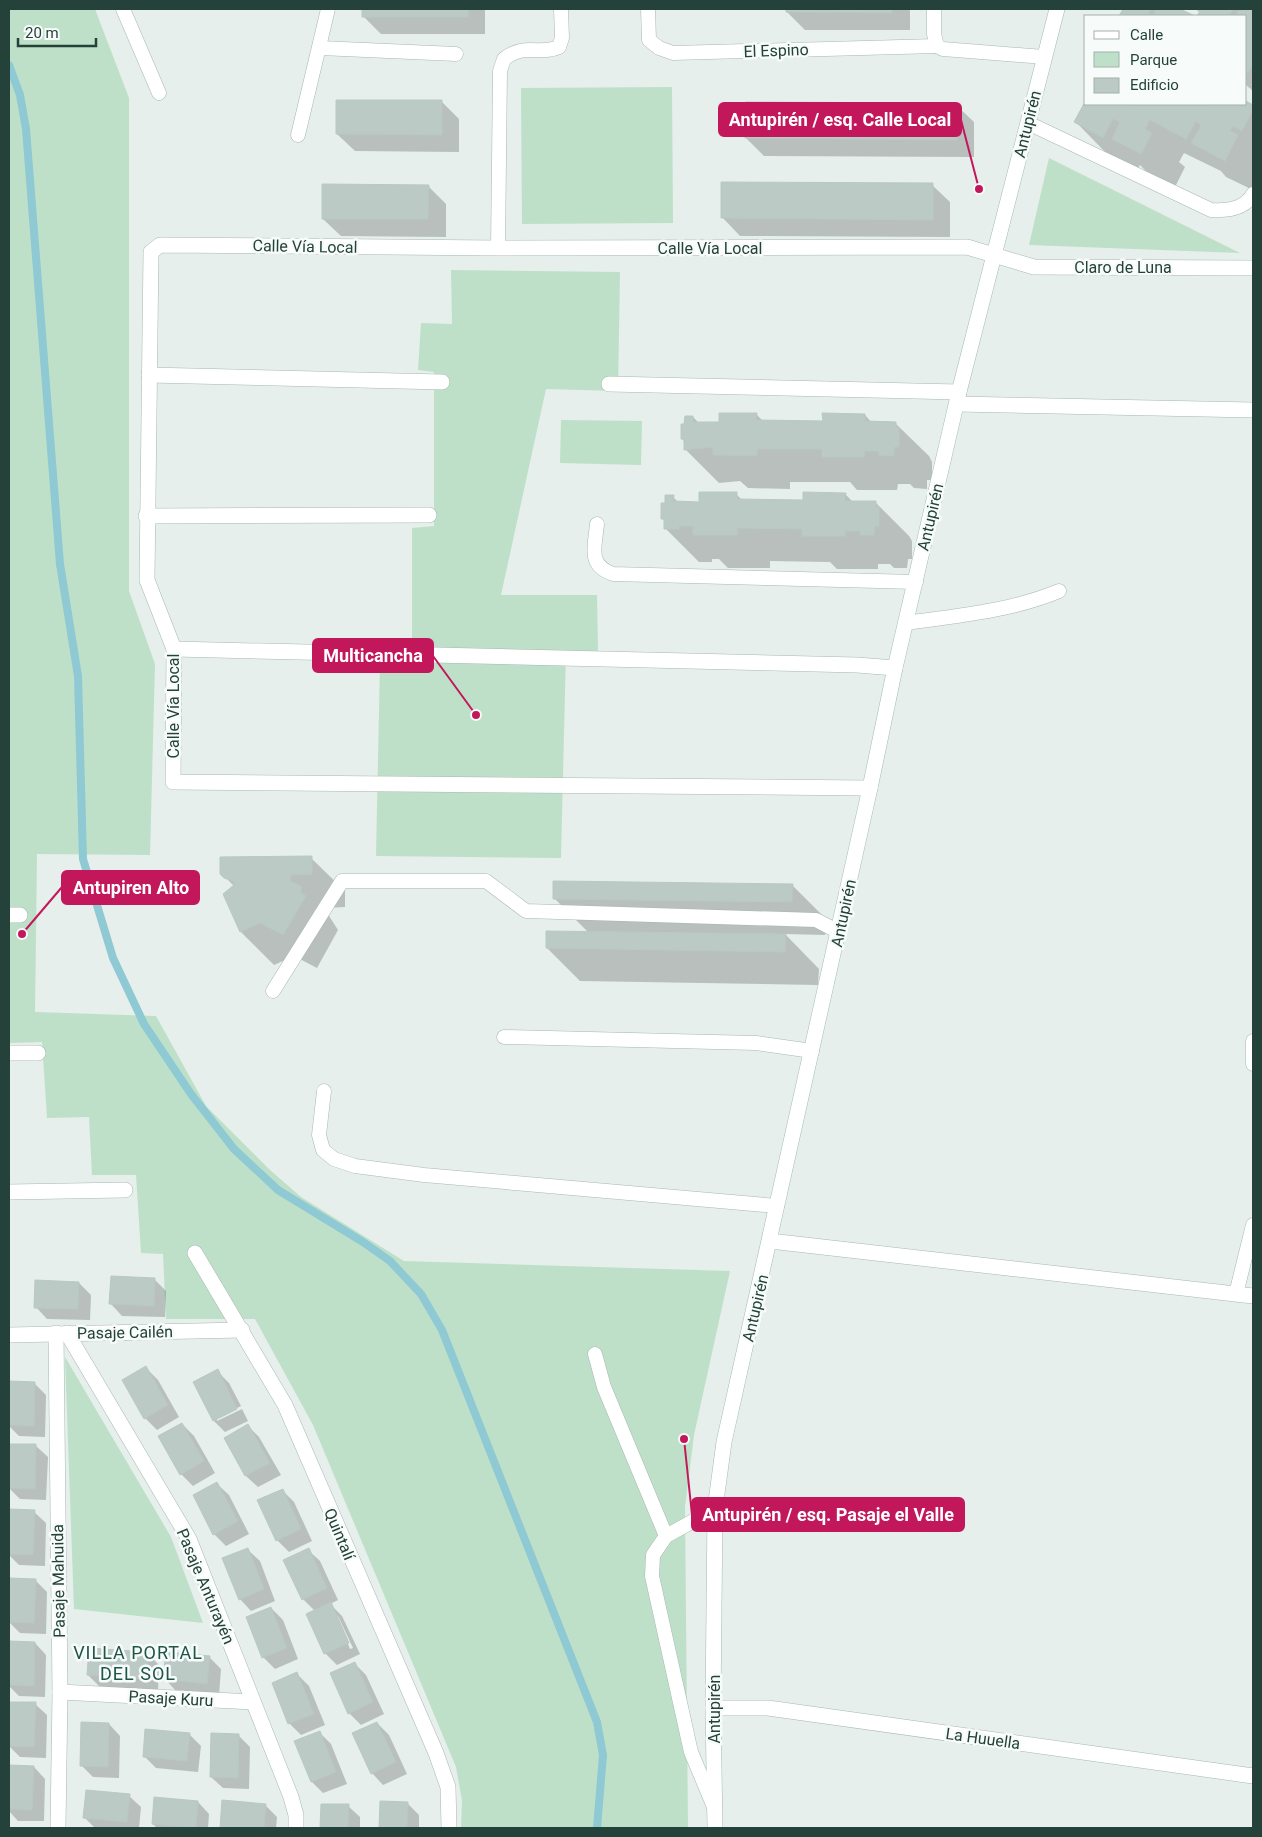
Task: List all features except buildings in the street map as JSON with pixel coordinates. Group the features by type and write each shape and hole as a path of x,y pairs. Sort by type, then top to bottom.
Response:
{"street":[{"name":"Antupirén","path":"715,1828 713,1708 715,1509 724,1442 812,1051 895,668 958,398 1057,9"},
{"name":"Calle Vía Local","path":"870,788 173,782 174,649 147,580 146,516 151,252 160,245 498,248 967,247 995,254"},
{"name":"Claro de Luna","path":"995,254 1034,267 1253,268"},
{"path":"149,375 442,382"},
{"path":"609,384 1253,410"},
{"path":"146,516 429,515"},
{"path":"174,649 858,665 895,668"},
{"path":"9,1053 38,1053"},
{"path":"9,1192 125,1190"},
{"path":"770,1241 1253,1296"},
{"name":"Quintalí","path":"195,1253 286,1405 436,1753 448,1787 449,1828"},
{"name":"Pasaje Cailén","path":"9,1335 242,1330"},
{"name":"Pasaje Mahuida","path":"58,1828 61,1333"},
{"name":"Pasaje Anturayén","path":"61,1333 189,1539 291,1797 296,1815 296,1828"},
{"name":"Pasaje Kuru","path":"60,1692 253,1702"},
{"name":"La Huuella","path":"713,1708 768,1708 1253,1776"}],"lane":[{"path":"123,9 159,93"},
{"path":"298,134 328,9"},
{"path":"498,248 500,71 504,59 520,50 553,50 559,47 562,38 561,9"},
{"name":"El Espino","path":"648,9 648,40 659,48 673,53 937,46 943,49 1044,57"},
{"path":"934,9 934,34 937,46"},
{"path":"320,48 456,54"},
{"path":"1028,123 1211,210 1234,209 1243,204 1253,194"},
{"path":"598,524 594,556 596,564 603,570 613,574 916,582"},
{"path":"906,623 977,613 1038,600 1059,591"},
{"path":"273,990 342,881 486,881 526,911 816,920 838,932"},
{"path":"504,1037 756,1043 812,1051"},
{"path":"1253,1041 1253,1064"},
{"path":"324,1091 319,1135 323,1150 334,1159 354,1166 424,1175 777,1206"},
{"path":"1236,1294 1253,1225"},
{"path":"595,1354 604,1387 666,1536"},
{"path":"715,1509 666,1536 653,1555 652,1576 691,1752 715,1810"}],"green space":[{"path":"9,9 95,9 129,98 129,591 155,664 150,855 37,854 35,1012 156,1016 206,1106 270,1170 301,1197 404,1261 730,1271 694,1435 685,1507 688,1828 461,1828 462,1801 456,1767 313,1425 255,1319 166,1319 163,1254 141,1253 136,1175 92,1175 89,1117 47,1118 42,1042 9,1043"},
{"path":"672,87 673,223 522,224 521,88"},
{"path":"1049,158 1240,253 1029,245"},
{"path":"451,270 620,272 618,391 546,389 501,595 597,595 598,651 566,651 561,858 376,856 380,662 412,660 412,528 434,526 434,372 418,370 421,323 452,324"},
{"path":"561,420 642,421 641,465 560,463"},
{"path":"65,1357 171,1537 203,1623 74,1609"}],"waterway":[{"path":"9,65 20,95 26,129 60,564 78,676 83,859 113,958 144,1024 191,1094 234,1149 278,1190 363,1242 390,1261 421,1294 442,1330 597,1722 603,1755 597,1828"}],"place":[{"name":"Antupirén / esq. Calle Local","path":"979,189"},
{"name":"Multicancha","path":"476,715"},
{"name":"Antupiren Alto","path":"22,934"},
{"name":"Antupirén / esq. Pasaje el Valle","path":"684,1439"}],"district":[{"name":"VILLA PORTAL DEL SOL","path":"138,1664"}]}
